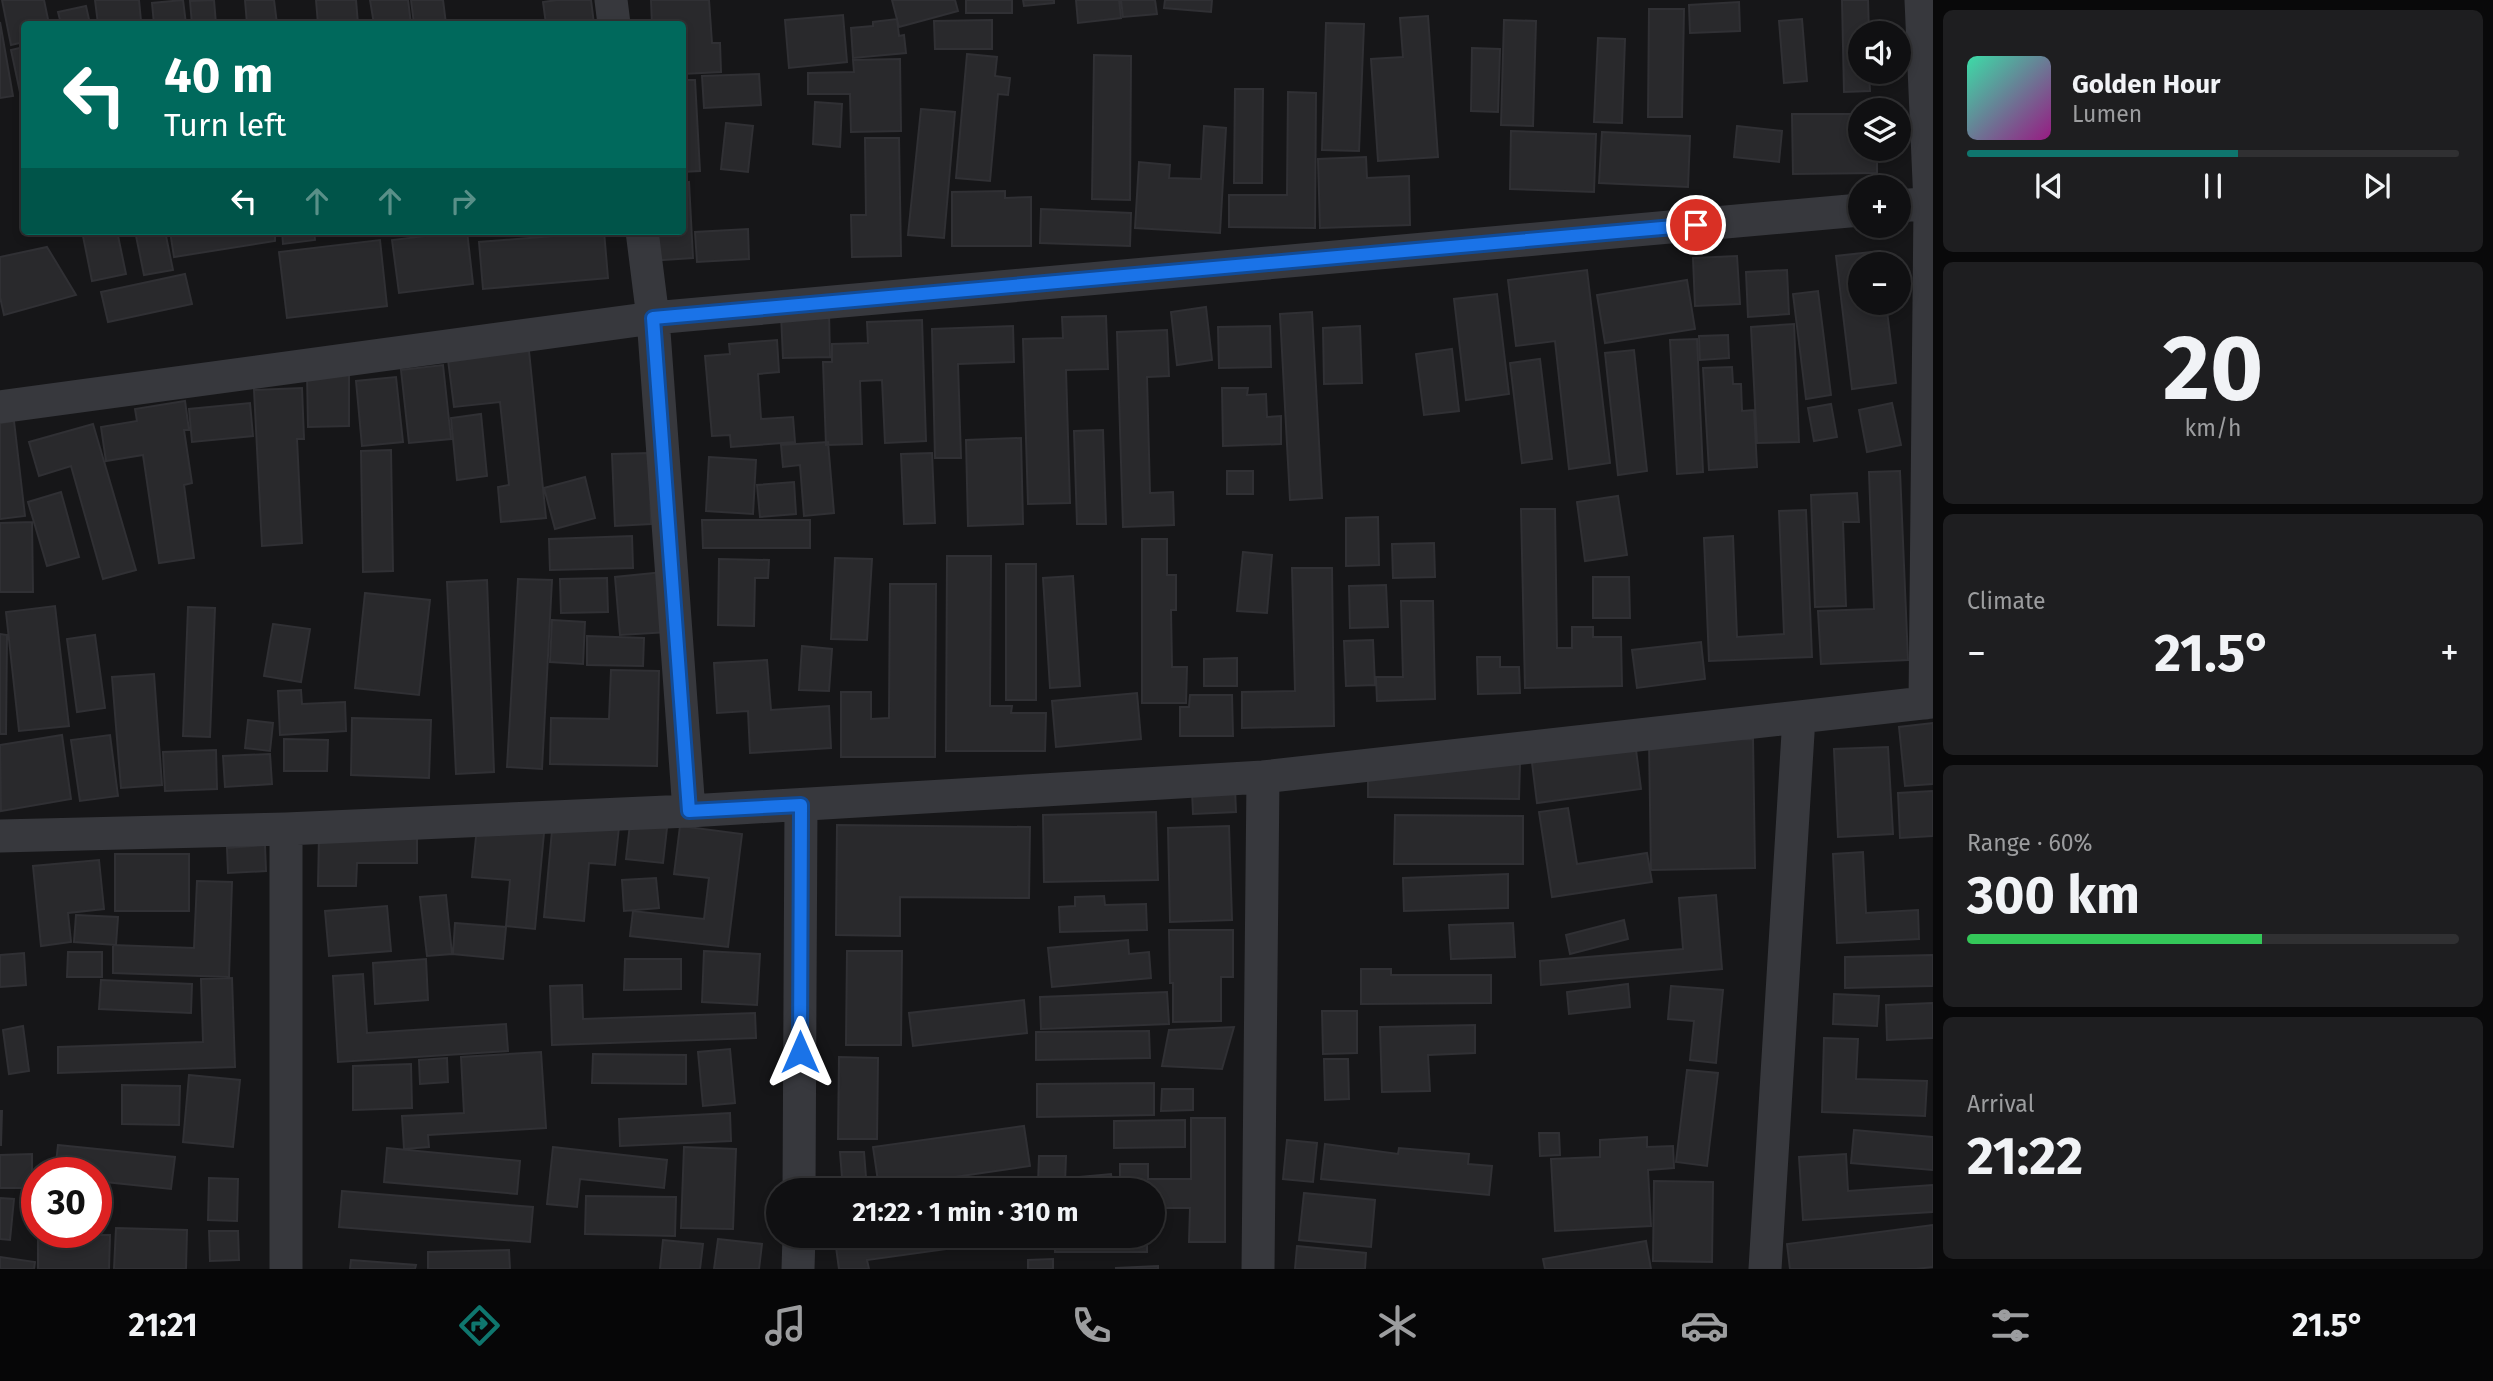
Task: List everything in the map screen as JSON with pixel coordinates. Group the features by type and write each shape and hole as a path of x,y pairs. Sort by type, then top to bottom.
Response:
{"street":[{"path":"611,0 614,21"},
{"path":"0,836 286,829 689,811 1263,777 1929,703 1921,204 1922,0"},
{"path":"0,407 653,318 1848,211"},
{"path":"643,235 653,318 689,811"},
{"path":"1765,1269 1799,717"},
{"path":"1258,1269 1263,777"},
{"path":"799,1178 801,805"},
{"path":"286,829 286,1269"},
{"path":"798,1269 799,1248"}],"building":[{"path":"2,0 44,0 48,21 21,21 21,43 11,45"},
{"path":"95,0 139,0 141,21 98,21"},
{"path":"183,0 186,21 154,21 152,3"},
{"path":"214,0 216,21 192,21 190,1"},
{"path":"245,0 274,0 277,21 247,21"},
{"path":"316,0 356,0 358,21 318,21"},
{"path":"370,0 408,0 411,21 374,21"},
{"path":"411,0 443,0 446,21 414,21"},
{"path":"591,0 594,21 546,21 543,2"},
{"path":"651,0 709,0 712,43 720,43 721,72 686,74 686,21 652,21"},
{"path":"892,0 955,0 958,11 899,27"},
{"path":"966,0 1012,0 1012,13 966,13"},
{"path":"1023,0 1054,0 1054,3 1024,6"},
{"path":"1076,0 1119,0 1121,18 1078,23"},
{"path":"1121,0 1155,0 1157,14 1123,17"},
{"path":"1165,0 1212,0 1211,12 1164,8"},
{"path":"1842,0 1868,0 1869,21 1848,21 1848,84 1870,84 1870,91 1844,92"},
{"path":"1739,2 1740,31 1690,33 1689,5"},
{"path":"86,6 89,21 60,21 58,12"},
{"path":"1649,9 1684,9 1682,117 1648,117"},
{"path":"843,15 847,62 789,68 785,20"},
{"path":"1428,16 1438,157 1378,161 1371,59 1403,57 1400,18"},
{"path":"897,19 899,36 904,35 906,53 853,58 851,28 873,26 873,22"},
{"path":"1802,19 1807,81 1784,83 1779,21"},
{"path":"992,20 992,49 935,49 934,21"},
{"path":"1504,20 1536,21 1533,126 1501,125"},
{"path":"0,22 13,96 0,98"},
{"path":"1326,23 1364,24 1359,151 1322,150"},
{"path":"1598,38 1625,39 1622,123 1594,122"},
{"path":"21,48 21,97 11,50"},
{"path":"1472,48 1500,49 1498,112 1471,111"},
{"path":"967,54 997,57 995,76 1010,78 1008,95 998,94 990,181 956,178"},
{"path":"1094,55 1131,56 1130,200 1092,199"},
{"path":"900,59 901,131 851,132 850,94 808,94 808,73 854,72 853,60"},
{"path":"759,74 761,105 704,108 702,76"},
{"path":"686,80 695,80 700,171 686,172"},
{"path":"1235,89 1263,89 1262,183 1234,183"},
{"path":"1288,92 1316,93 1315,228 1229,227 1229,195 1287,195"},
{"path":"815,102 842,104 840,147 813,144"},
{"path":"921,109 955,112 944,238 908,235"},
{"path":"1792,114 1848,114 1848,161 1877,161 1877,173 1793,174"},
{"path":"726,123 753,126 748,172 721,169"},
{"path":"1204,126 1226,128 1220,233 1135,228 1139,162 1170,165 1169,178 1201,179"},
{"path":"1737,126 1782,131 1779,162 1734,157"},
{"path":"1511,131 1596,134 1594,192 1510,189"},
{"path":"1602,132 1690,136 1688,187 1599,183"},
{"path":"865,138 899,138 901,256 852,257 851,215 866,215"},
{"path":"1366,157 1367,178 1409,176 1410,225 1320,228 1318,159"},
{"path":"686,182 689,182 693,258 648,261 647,235 686,235"},
{"path":"1005,191 1005,198 1031,197 1031,246 952,246 952,192"},
{"path":"1041,209 1131,213 1130,246 1040,243"},
{"path":"748,229 749,259 697,262 695,232"},
{"path":"83,235 118,235 126,274 92,281"},
{"path":"136,235 166,235 173,270 144,275"},
{"path":"171,235 275,235 275,241 174,257"},
{"path":"282,235 314,235 315,240 283,244"},
{"path":"434,235 467,235 473,284 399,293 392,240"},
{"path":"604,235 608,278 483,289 479,242"},
{"path":"380,240 387,306 287,318 279,252"},
{"path":"47,247 76,295 4,315 0,297 0,257"},
{"path":"1848,255 1848,315 1888,315 1896,383 1852,389 1836,256"},
{"path":"1737,256 1740,304 1695,306 1693,258"},
{"path":"1587,270 1610,463 1569,469 1555,341 1516,346 1508,280"},
{"path":"1787,270 1789,314 1748,317 1746,272"},
{"path":"185,274 192,304 108,322 101,292"},
{"path":"1687,280 1695,329 1605,343 1597,295"},
{"path":"1818,291 1831,395 1806,399 1793,294"},
{"path":"1497,294 1509,394 1466,400 1454,299"},
{"path":"1206,307 1212,360 1177,365 1171,312"},
{"path":"829,312 830,357 783,358 781,314"},
{"path":"1312,312 1322,498 1290,500 1280,314"},
{"path":"1106,316 1108,369 1066,370 1070,503 1028,504 1023,339 1063,338 1062,317"},
{"path":"922,320 926,441 885,443 882,380 860,381 862,444 826,445 823,362 832,362 832,344 868,343 867,322"},
{"path":"1794,324 1799,442 1757,443 1751,327"},
{"path":"1013,326 1014,362 958,364 961,458 935,458 932,329"},
{"path":"1270,326 1271,367 1219,368 1218,327"},
{"path":"1360,326 1362,383 1324,384 1323,328"},
{"path":"1167,330 1169,376 1147,377 1150,493 1173,492 1174,525 1123,527 1117,332"},
{"path":"1728,335 1729,358 1700,360 1699,336"},
{"path":"1697,339 1703,472 1677,474 1670,340"},
{"path":"777,340 779,372 758,374 761,419 793,417 795,442 731,447 730,435 712,436 705,356 730,354 729,344"},
{"path":"1452,349 1459,411 1424,415 1416,354"},
{"path":"1634,350 1647,471 1618,475 1605,353"},
{"path":"529,351 546,518 501,522 498,487 509,485 500,402 454,407 448,360"},
{"path":"1540,359 1552,459 1522,463 1510,363"},
{"path":"443,365 451,439 409,443 401,370"},
{"path":"1732,367 1733,384 1741,384 1742,411 1754,410 1757,467 1709,470 1703,368"},
{"path":"349,371 349,426 308,427 307,373"},
{"path":"396,377 403,442 362,446 356,381"},
{"path":"302,388 304,439 297,439 302,543 262,546 254,390"},
{"path":"1222,388 1248,388 1247,395 1266,394 1267,417 1281,416 1281,444 1223,446"},
{"path":"185,401 189,430 184,430 192,483 184,485 194,558 159,563 143,455 106,461 101,427 137,421 135,409"},
{"path":"250,403 253,436 192,442 189,409"},
{"path":"1892,403 1901,445 1867,452 1859,410"},
{"path":"1831,404 1837,437 1814,441 1808,408"},
{"path":"481,414 487,476 457,480 451,418"},
{"path":"14,421 25,516 0,519 0,423"},
{"path":"93,424 136,570 103,579 71,466 39,476 29,442"},
{"path":"1103,430 1106,524 1077,524 1074,431"},
{"path":"1021,438 1023,524 968,526 966,440"},
{"path":"828,442 834,513 804,516 800,465 783,467 781,445"},
{"path":"391,450 393,571 363,572 361,451"},
{"path":"649,453 651,524 615,526 612,454"},
{"path":"932,453 935,523 904,524 901,454"},
{"path":"709,457 756,460 753,514 706,511"},
{"path":"1227,471 1253,471 1253,494 1227,494"},
{"path":"1900,471 1908,660 1821,664 1818,611 1874,609 1869,472"},
{"path":"585,477 595,518 555,529 544,488"},
{"path":"794,482 796,514 760,517 757,485"},
{"path":"61,492 79,557 47,566 28,502"},
{"path":"1857,493 1859,522 1843,522 1846,606 1815,607 1811,495"},
{"path":"1618,496 1627,555 1585,561 1577,502"},
{"path":"1521,509 1555,509 1557,648 1572,648 1572,627 1593,627 1593,637 1621,637 1622,686 1525,688"},
{"path":"1806,510 1812,657 1709,661 1704,538 1733,536 1737,637 1784,634 1779,511"},
{"path":"1378,517 1379,565 1346,566 1346,518"},
{"path":"702,520 810,520 810,548 703,548"},
{"path":"32,522 33,592 0,592 0,523"},
{"path":"632,536 633,568 550,570 549,539"},
{"path":"1142,539 1167,539 1167,575 1176,575 1176,610 1171,610 1172,667 1187,667 1186,703 1142,703"},
{"path":"1434,543 1435,577 1393,578 1392,544"},
{"path":"1243,552 1272,555 1267,613 1237,611"},
{"path":"947,556 991,556 990,706 1012,706 1011,713 1046,713 1045,751 946,751"},
{"path":"835,558 872,559 867,640 831,639"},
{"path":"719,559 769,560 768,578 755,578 754,626 718,625"},
{"path":"1006,564 1036,564 1036,700 1006,700"},
{"path":"1292,568 1332,568 1334,726 1242,728 1242,692 1295,691"},
{"path":"663,572 668,632 620,635 615,577"},
{"path":"1073,576 1080,686 1050,688 1043,578"},
{"path":"1593,577 1629,577 1630,618 1593,618"},
{"path":"607,578 608,612 561,613 560,579"},
{"path":"518,579 552,580 542,769 507,767"},
{"path":"487,580 494,772 456,774 447,582"},
{"path":"890,584 936,584 935,757 841,757 841,692 871,692 871,719 889,718"},
{"path":"1386,585 1388,627 1350,628 1349,586"},
{"path":"365,593 430,600 419,695 355,688"},
{"path":"1401,601 1433,601 1435,699 1377,701 1376,677 1403,677"},
{"path":"55,606 69,726 19,731 6,612"},
{"path":"188,607 215,608 210,737 183,736"},
{"path":"552,620 585,622 583,664 550,662"},
{"path":"273,624 310,629 301,682 264,676"},
{"path":"0,634 7,635 6,734 0,734"},
{"path":"95,635 105,708 77,712 67,639"},
{"path":"587,636 644,638 643,666 587,665"},
{"path":"1373,640 1375,685 1346,686 1344,641"},
{"path":"1701,642 1705,679 1637,688 1632,650"},
{"path":"802,646 832,649 829,691 799,690"},
{"path":"1477,657 1500,657 1500,667 1519,667 1520,693 1478,694"},
{"path":"1237,658 1237,686 1204,686 1204,659"},
{"path":"767,660 771,710 829,706 831,748 750,753 748,711 717,713 714,663"},
{"path":"611,670 659,671 657,766 550,764 551,718 609,719"},
{"path":"154,674 162,785 121,788 112,677"},
{"path":"301,690 302,704 345,702 346,731 280,735 278,691"},
{"path":"1137,693 1141,739 1056,747 1052,701"},
{"path":"1190,695 1232,695 1233,736 1180,736 1180,707 1189,707"},
{"path":"352,718 431,720 429,778 351,775"},
{"path":"248,720 273,723 270,751 245,748"},
{"path":"1933,723 1933,784 1905,786 1899,727"},
{"path":"62,735 71,799 1,811 0,745"},
{"path":"110,735 118,796 80,801 71,740"},
{"path":"284,739 328,740 327,771 284,771"},
{"path":"1753,739 1755,868 1651,870 1649,741"},
{"path":"1635,742 1641,789 1537,803 1531,755"},
{"path":"1888,747 1893,834 1838,837 1834,749"},
{"path":"216,750 217,789 165,791 163,752"},
{"path":"270,754 272,784 225,787 223,756"},
{"path":"1368,761 1520,763 1519,799 1368,797"},
{"path":"1235,788 1236,812 1193,814 1192,791"},
{"path":"1933,791 1933,836 1900,838 1898,793"},
{"path":"1568,808 1577,864 1647,853 1652,882 1552,897 1539,812"},
{"path":"1156,812 1158,880 1044,882 1043,815"},
{"path":"1395,815 1523,816 1523,864 1394,864"},
{"path":"553,820 619,827 615,865 589,863 584,921 544,917"},
{"path":"630,824 667,828 663,863 626,859"},
{"path":"837,825 1030,827 1029,898 900,897 900,936 836,935"},
{"path":"680,826 742,834 728,947 630,936 633,911 704,919 709,878 674,874"},
{"path":"1229,826 1232,920 1170,922 1168,828"},
{"path":"477,827 544,833 535,929 506,926 510,880 472,877"},
{"path":"319,836 417,837 417,863 357,863 356,886 318,886"},
{"path":"265,845 266,871 228,873 227,848"},
{"path":"1863,852 1866,913 1918,910 1919,939 1837,943 1833,854"},
{"path":"115,854 189,854 189,911 115,911"},
{"path":"99,860 104,909 68,913 71,942 41,946 33,866"},
{"path":"1508,874 1508,908 1404,911 1403,878"},
{"path":"656,878 659,908 624,911 622,880"},
{"path":"197,881 232,882 229,977 113,973 113,945 194,948"},
{"path":"446,895 452,954 427,956 420,897"},
{"path":"1716,895 1722,969 1541,985 1540,961 1683,949 1679,898"},
{"path":"1104,896 1105,905 1146,904 1147,930 1060,932 1059,907 1075,906 1075,897"},
{"path":"387,906 391,951 329,956 325,911"},
{"path":"76,915 118,917 116,945 74,942"},
{"path":"1624,920 1628,939 1570,954 1566,935"},
{"path":"455,923 506,927 503,959 453,954"},
{"path":"1513,923 1515,957 1451,959 1449,925"},
{"path":"1169,930 1233,930 1233,977 1221,977 1221,1021 1173,1022"},
{"path":"1128,940 1129,954 1149,952 1151,978 1052,987 1048,948"},
{"path":"704,951 760,954 757,1005 702,1002"},
{"path":"847,951 902,951 901,1045 846,1045"},
{"path":"68,952 102,952 102,977 67,977"},
{"path":"24,953 26,985 0,987 0,955"},
{"path":"1933,955 1933,986 1845,988 1845,957"},
{"path":"426,959 428,1000 375,1004 373,963"},
{"path":"625,959 681,959 681,989 624,990"},
{"path":"1361,969 1391,969 1391,975 1491,975 1491,1003 1361,1004"},
{"path":"363,974 367,1033 506,1024 508,1051 338,1062 333,976"},
{"path":"232,978 235,1067 58,1073 58,1047 203,1042 201,979"},
{"path":"101,980 192,984 191,1013 99,1009"},
{"path":"1628,984 1630,1007 1569,1014 1567,992"},
{"path":"582,985 583,1019 755,1013 756,1038 552,1045 550,986"},
{"path":"1671,986 1723,990 1716,1063 1690,1060 1694,1021 1668,1019"},
{"path":"1167,992 1169,1024 1041,1029 1040,997"},
{"path":"1834,994 1879,996 1877,1026 1833,1024"},
{"path":"1024,1000 1027,1033 913,1046 909,1013"},
{"path":"1933,1003 1933,1038 1887,1040 1886,1005"},
{"path":"1322,1011 1357,1011 1357,1053 1323,1054"},
{"path":"1475,1025 1475,1053 1428,1055 1430,1091 1382,1092 1380,1027"},
{"path":"23,1026 29,1071 9,1074 3,1030"},
{"path":"1234,1027 1222,1069 1162,1066 1169,1030"},
{"path":"1149,1031 1150,1058 1036,1060 1036,1032"},
{"path":"1824,1038 1858,1039 1856,1079 1927,1081 1925,1116 1822,1112"},
{"path":"730,1049 735,1103 703,1106 698,1052"},
{"path":"541,1052 546,1128 428,1135 429,1147 404,1149 402,1116 464,1113 461,1057"},
{"path":"593,1054 686,1055 686,1084 592,1083"},
{"path":"839,1057 878,1058 877,1139 838,1139"},
{"path":"447,1058 448,1082 420,1084 419,1060"},
{"path":"1324,1059 1348,1059 1349,1099 1325,1100"},
{"path":"411,1064 412,1108 353,1110 353,1066"},
{"path":"1687,1070 1718,1073 1707,1166 1676,1162"},
{"path":"189,1075 240,1080 233,1147 183,1142"},
{"path":"1154,1083 1154,1115 1037,1117 1037,1084"},
{"path":"122,1085 180,1086 179,1125 122,1124"},
{"path":"1162,1089 1193,1089 1193,1110 1161,1111"},
{"path":"2,1111 1,1145 0,1145"},
{"path":"730,1113 731,1141 620,1146 619,1119"},
{"path":"1191,1118 1225,1118 1225,1242 1189,1242 1190,1208 1165,1208 1165,1179 1191,1179"},
{"path":"1185,1120 1185,1147 1114,1148 1114,1121"},
{"path":"1024,1126 1030,1166 948,1178 878,1178 873,1147"},
{"path":"1854,1130 1933,1137 1933,1170 1851,1163"},
{"path":"1539,1133 1559,1133 1560,1155 1540,1156"},
{"path":"1647,1137 1647,1147 1673,1146 1674,1168 1648,1170 1651,1226 1555,1231 1551,1159 1600,1157 1600,1140"},
{"path":"1287,1140 1317,1143 1313,1182 1283,1179"},
{"path":"1325,1144 1398,1154 1399,1148 1469,1154 1468,1164 1492,1166 1489,1195 1321,1179"},
{"path":"58,1145 175,1157 171,1189 112,1183 112,1157 57,1157"},
{"path":"553,1147 667,1160 664,1188 580,1179 577,1207 547,1204"},
{"path":"684,1147 736,1149 733,1229 681,1228"},
{"path":"387,1148 520,1161 517,1194 384,1182"},
{"path":"840,1152 864,1152 866,1178 842,1178"},
{"path":"32,1154 32,1157 21,1157 21,1188 0,1188 0,1155"},
{"path":"1846,1154 1848,1191 1933,1185 1933,1212 1803,1220 1799,1157"},
{"path":"1039,1156 1066,1156 1065,1178 1038,1178"},
{"path":"1120,1164 1148,1164 1148,1178 1120,1178"},
{"path":"1111,1174 1112,1178 1069,1178"},
{"path":"209,1178 238,1179 237,1221 208,1220"},
{"path":"1654,1181 1713,1182 1712,1262 1653,1261"},
{"path":"342,1191 533,1207 530,1242 339,1227"},
{"path":"1304,1193 1375,1200 1371,1247 1299,1240"},
{"path":"586,1196 676,1197 675,1236 585,1234"},
{"path":"0,1198 14,1199 10,1240 0,1239"},
{"path":"1933,1225 1933,1267 1790,1269 1787,1244"},
{"path":"116,1228 187,1230 186,1269 114,1269"},
{"path":"209,1231 238,1231 239,1260 210,1261"},
{"path":"718,1239 762,1244 759,1269 714,1269"},
{"path":"663,1240 703,1244 700,1269 660,1269"},
{"path":"1646,1241 1651,1269 1545,1269 1543,1259"},
{"path":"1297,1246 1366,1253 1365,1269 1295,1269"},
{"path":"38,1248 110,1248 109,1269 38,1269"},
{"path":"836,1248 947,1248 867,1260 869,1269 839,1269"},
{"path":"1055,1248 1147,1248 1147,1252 1055,1252"},
{"path":"509,1250 510,1269 428,1269 428,1252"},
{"path":"0,1257 35,1262 34,1269 0,1269"},
{"path":"1053,1259 1053,1269 1028,1269 1028,1260"},
{"path":"351,1260 416,1265 415,1269 350,1269"},
{"path":"1158,1266 1158,1269 1115,1268"}],"route":[{"path":"800,1052 801,805 689,811 653,318 1696,225"}]}
